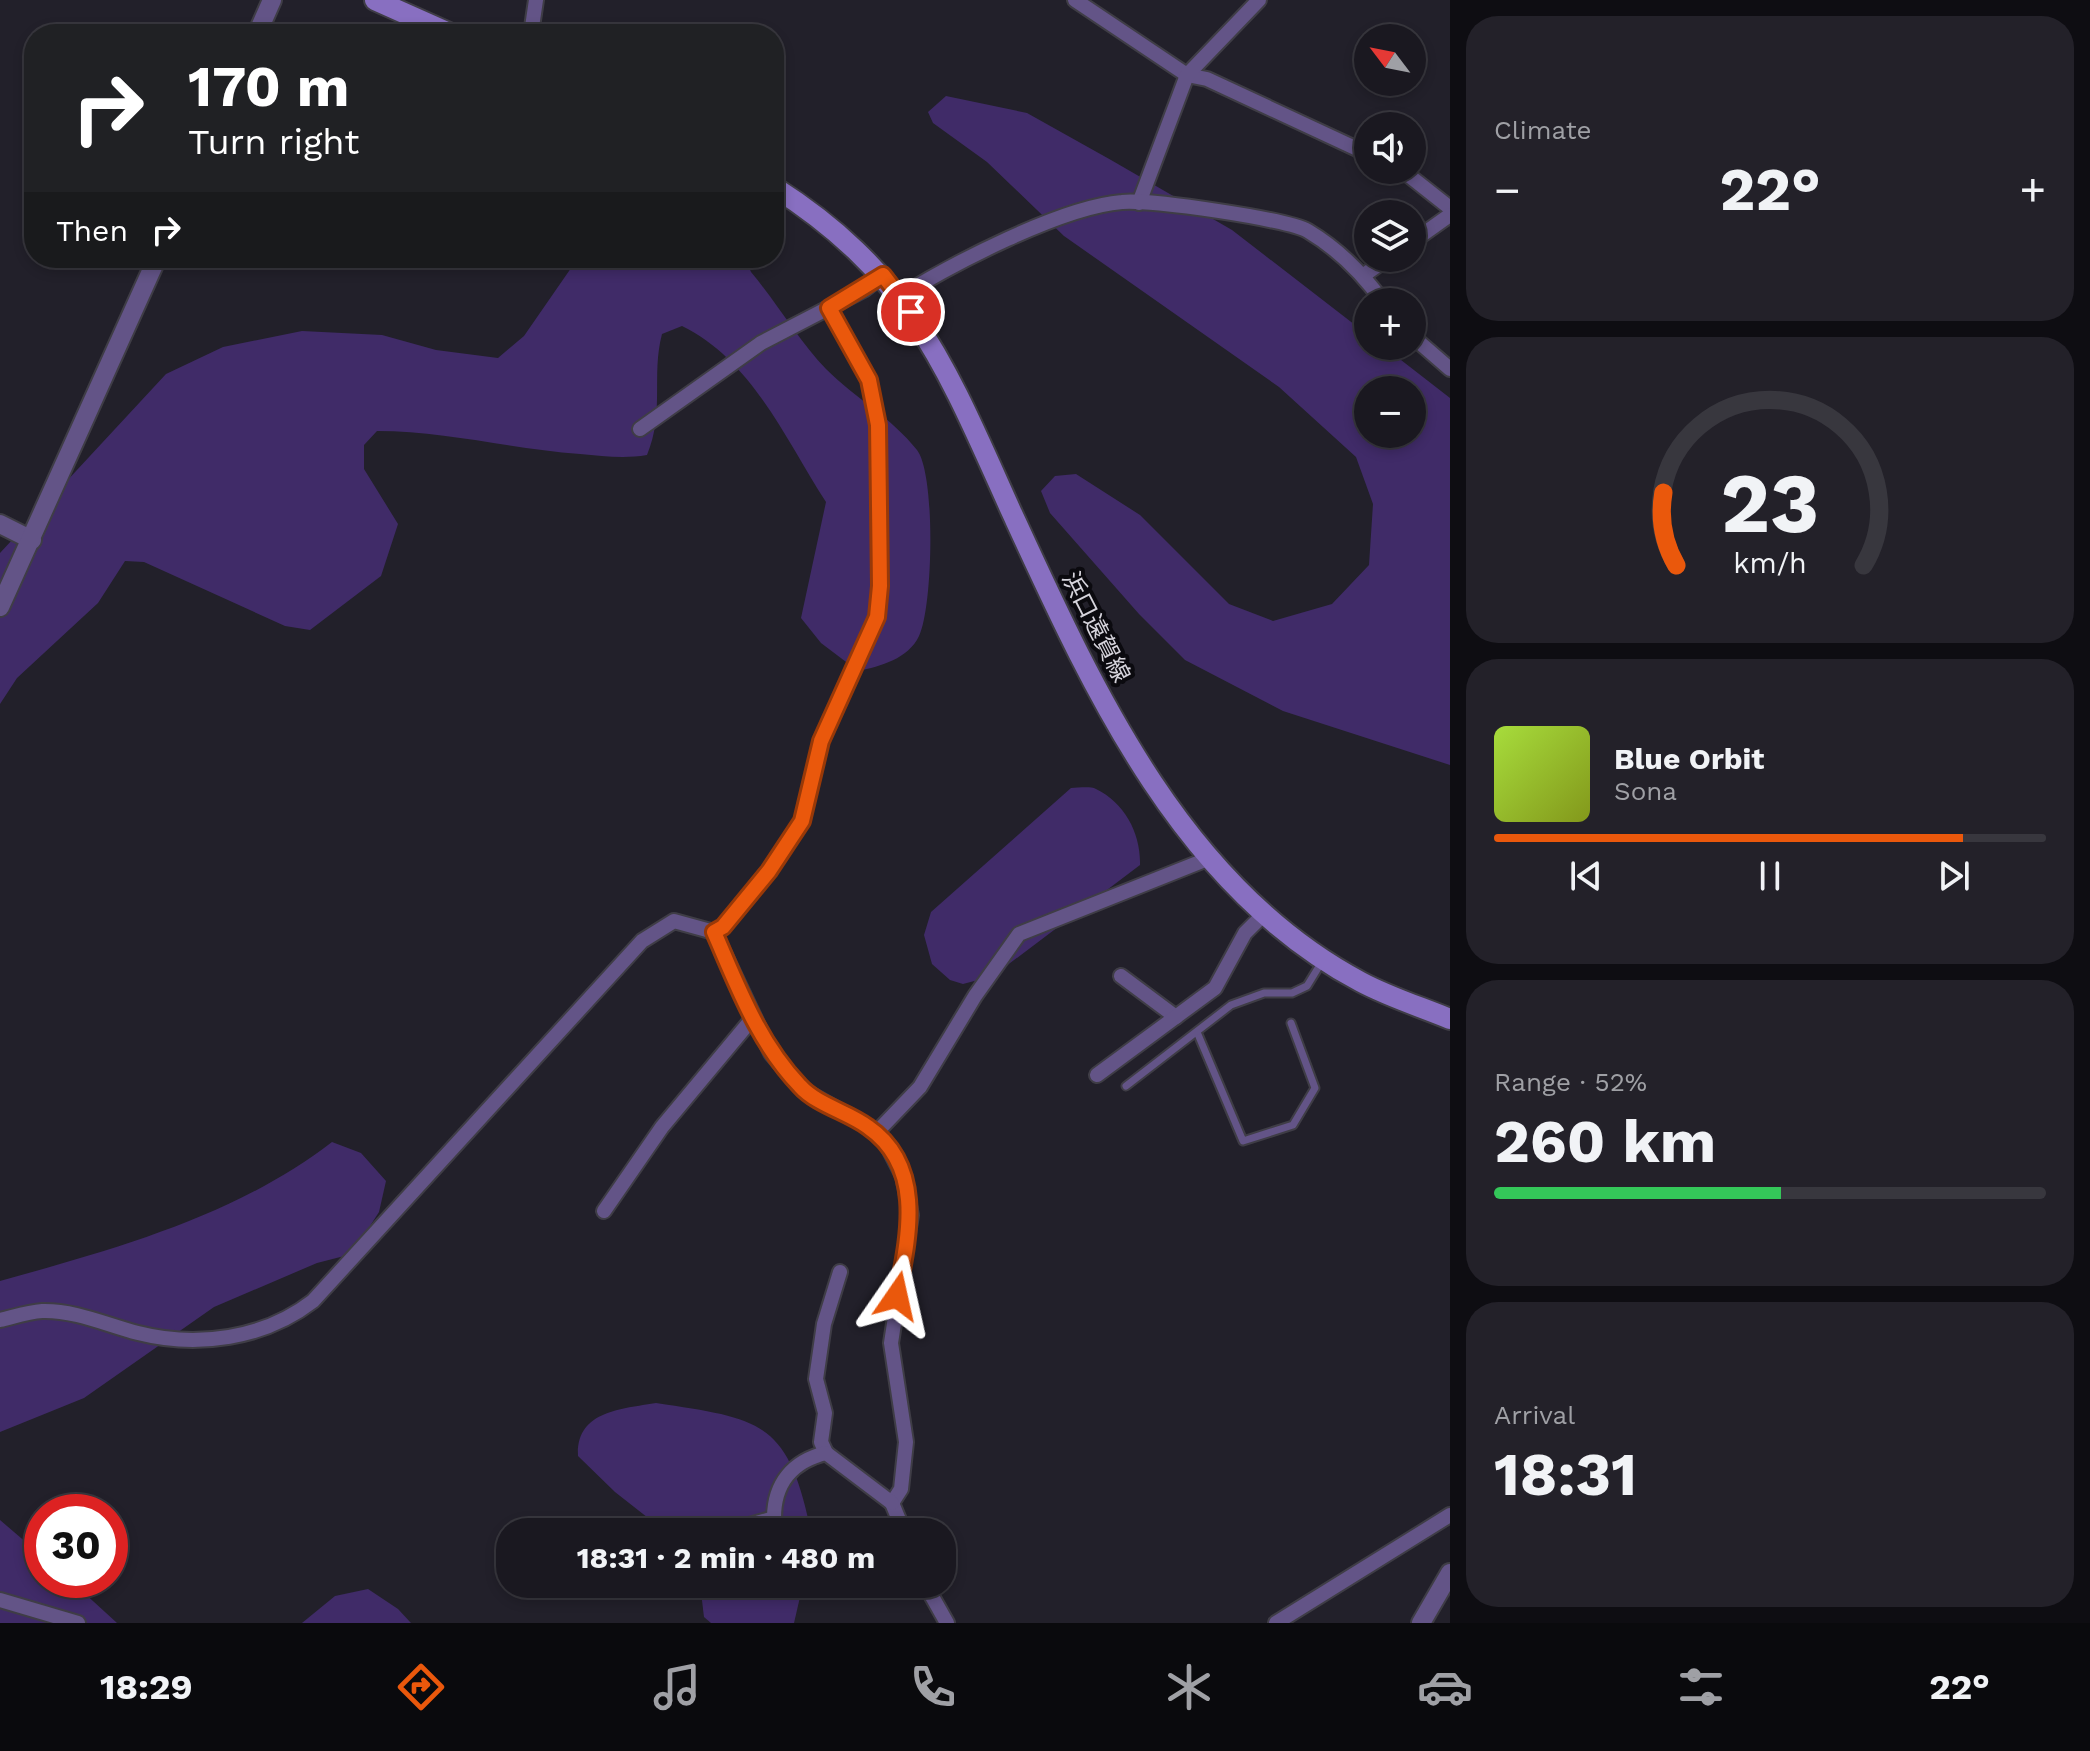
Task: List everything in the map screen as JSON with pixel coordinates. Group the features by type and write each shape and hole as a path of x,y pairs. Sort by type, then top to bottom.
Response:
{"main road":[{"path":"375,0 429,24"},
{"name":"浜口遠賀線","path":"784,194 837,230 883,275 947,369 1057,611 1092,678 1180,824 1265,913 1324,958 1361,982 1450,1019"}],"street":[{"path":"261,24 272,0"},
{"path":"532,24 536,0"},
{"path":"1075,0 1187,75 1207,79 1354,147"},
{"path":"1139,203 1187,75 1259,0"},
{"path":"1420,184 1450,208"},
{"path":"899,297 943,270 1066,216 1122,202 1203,209 1306,229 1364,275 1373,288"},
{"path":"1426,232 1450,215"},
{"path":"0,607 153,268"},
{"path":"1364,275 1368,272"},
{"path":"640,429 761,343 829,308 883,275"},
{"path":"0,1320 41,1311 70,1313 141,1333 204,1340 241,1334 295,1315 313,1301 642,941 674,921 714,932 723,927 769,871 802,821 821,741 877,617 880,586 878,425 869,380 829,308"},
{"path":"1426,348 1450,369"},
{"path":"0,524 32,540"},
{"path":"876,1133 920,1087 975,996 1019,934 1210,858"},
{"path":"1097,1075 1215,988 1245,933 1265,913"},
{"path":"714,932 752,1019 771,1053 803,1090 876,1133 886,1143 903,1176 911,1215 891,1343 906,1442 901,1489 892,1503"},
{"path":"1121,976 1176,1017"},
{"path":"604,1211 662,1127 752,1019"},
{"path":"840,1272 824,1324 816,1379 825,1413 821,1442 826,1453 892,1503 898,1518"},
{"path":"774,1518 774,1504 783,1480 796,1464 826,1453"},
{"path":"1276,1623 1450,1515"},
{"path":"1421,1623 1450,1573"},
{"path":"933,1598 947,1623"},
{"path":"0,1600 78,1623"}],"lane":[{"path":"1126,1086 1231,1005 1264,993 1292,993 1307,986 1324,958"},
{"path":"1197,1032 1243,1141 1293,1125 1315,1088 1291,1023"}],"shaded area":[{"path":"946,96 1027,113 1232,230 1354,324 1354,360 1401,360 1422,376 1354,376 1354,448 1426,448 1426,379 1450,398 1450,765 1283,711 1185,660 1139,614 1050,513 1041,491 1055,476 1076,474 1140,515 1229,604 1273,621 1332,604 1369,565 1373,504 1356,457 1279,387 1064,236 987,162 933,123 928,112"},
{"path":"571,268 749,268 826,369 896,428 917,450 923,464 930,512 930,571 924,621 914,644 901,656 885,664 858,671 821,643 801,618 826,502 748,380 707,341 682,326 662,334 657,409 647,455 597,456 428,434 377,431 364,445 364,469 398,524 381,576 310,630 285,626 144,562 125,561 98,603 17,678 0,704 0,553 166,374 223,347 302,331 382,335 436,350 498,358 524,336"},
{"path":"1071,788 1093,788 1115,802 1134,831 1140,865 993,976 963,984 950,980 932,964 924,935 931,912"},
{"path":"332,1142 361,1153 386,1181 379,1212 352,1254 317,1263 214,1307 84,1398 0,1432 0,1281 130,1242 215,1210 295,1168"},
{"path":"656,1403 721,1414 745,1421 764,1432 780,1446 792,1467 808,1518 648,1518 615,1492 578,1456 579,1441 593,1421 629,1407"},
{"path":"0,1520 24,1541 24,1598 90,1598 117,1623 0,1623"},
{"path":"368,1589 398,1609 411,1623 302,1623 335,1596"},
{"path":"702,1598 800,1598 794,1623 711,1623 704,1617"}],"route":[{"path":"897,1296 911,1215 903,1176 886,1143 869,1127 803,1090 771,1053 752,1019 714,932 723,927 769,871 802,821 814,781 821,741 877,617 880,586 877,548 878,425 869,380 829,308 865,289 883,275 911,312"}]}
